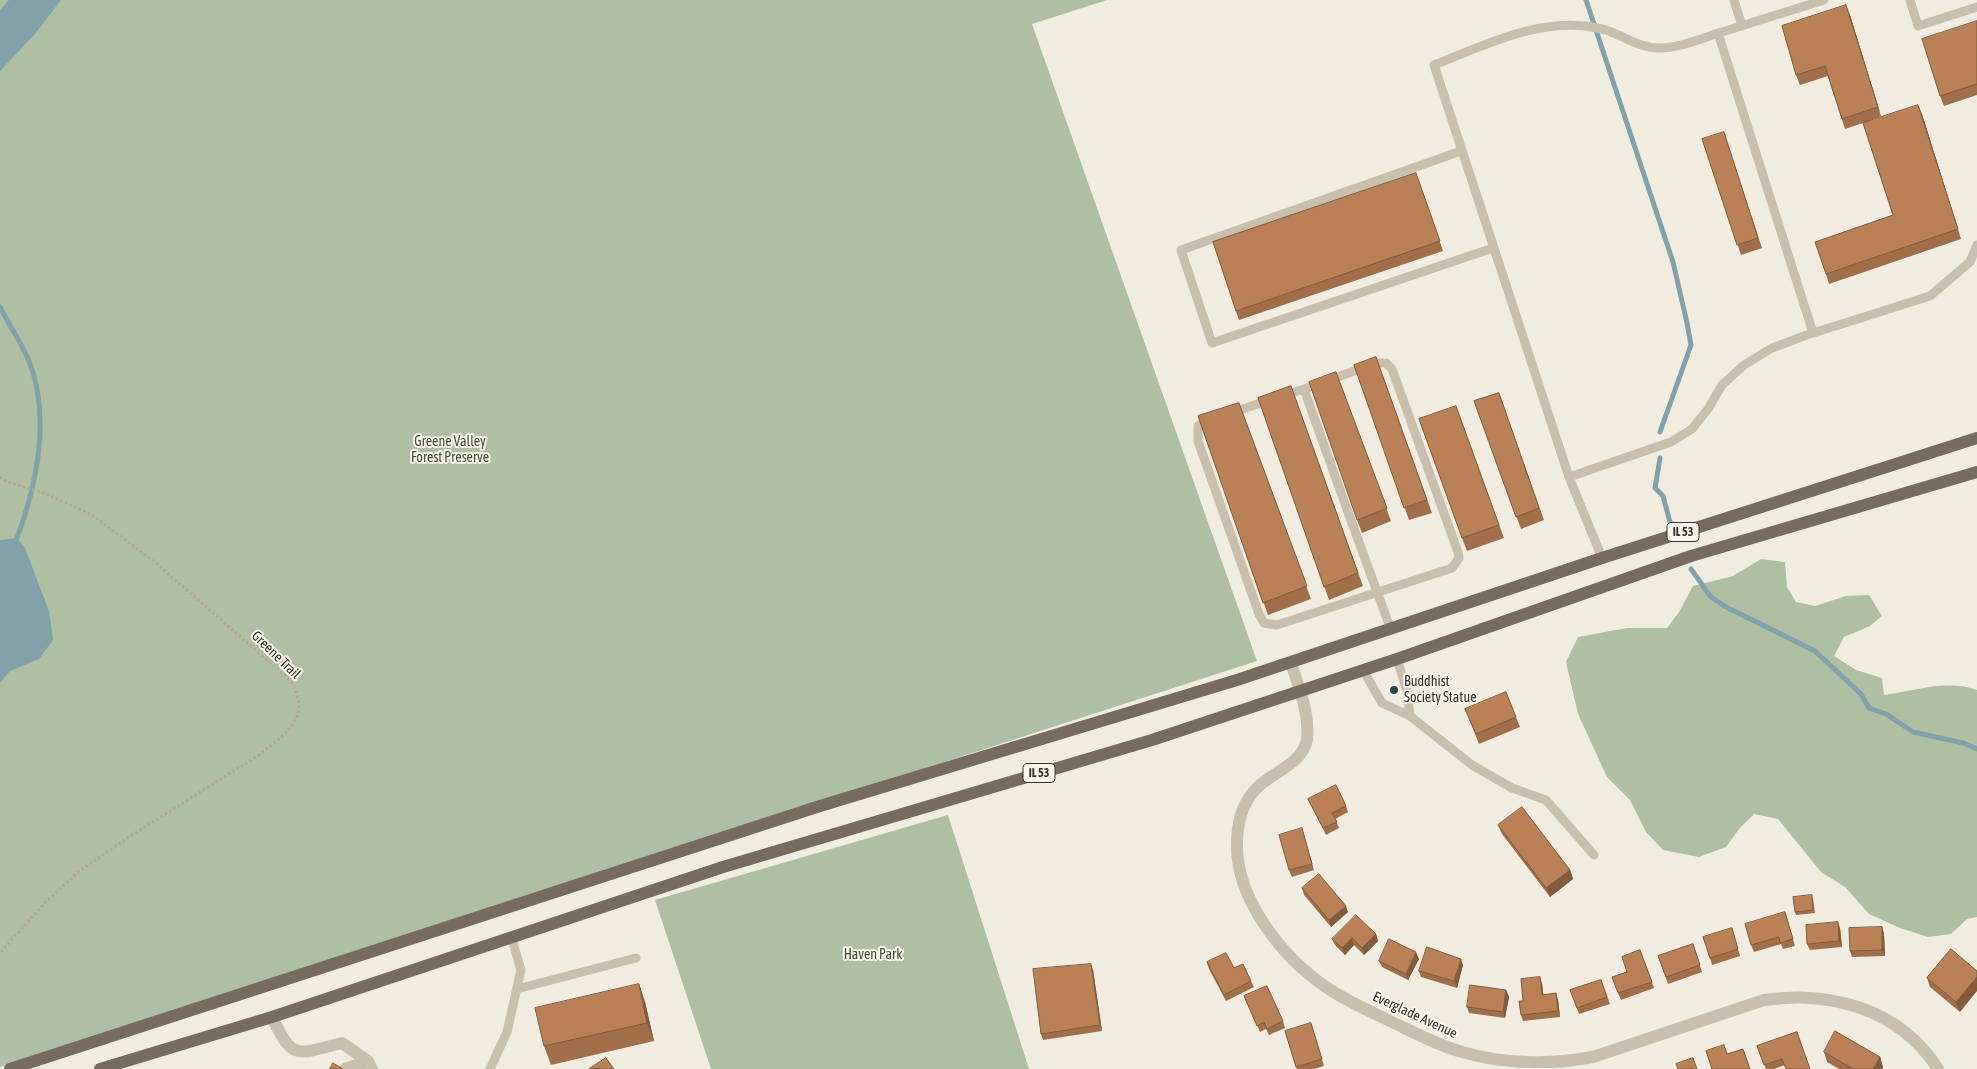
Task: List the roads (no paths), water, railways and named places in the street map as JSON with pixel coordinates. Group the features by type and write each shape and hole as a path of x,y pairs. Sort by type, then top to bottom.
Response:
{"main road":[{"name":"IL 53","path":"10,1069 820,806 1291,662 1390,627 1977,438"},
{"name":"IL 53","path":"100,1069 272,1017 723,867 1152,740 1363,670 1691,556 1977,472"}],"street":[{"name":"Everglade Avenue","path":"1291,662 1307,723 1307,741 1293,762 1267,779 1246,802 1240,820 1237,855 1249,895 1262,919 1281,946 1303,970 1327,987 1429,1040 1463,1053 1549,1062 1564,1062 1593,1057 1764,1000 1790,996 1825,998 1855,1005 1887,1021 1914,1042 1938,1069"},
{"path":"272,1017 283,1041 301,1053 342,1044 370,1065"},
{"path":"345,1069 370,1065"}],"lane":[{"path":"1734,0 1742,26"},
{"path":"1602,558 1569,477 1460,151 1434,65 1509,36 1543,26 1566,24 1600,28 1631,41 1659,48 1687,43 1824,0"},
{"path":"1910,0 1918,26 1977,7"},
{"path":"1718,33 1813,333"},
{"path":"1460,151 1181,250 1212,343 1493,248"},
{"path":"1569,477 1671,442 1692,429 1708,409 1722,385 1744,366 1772,348 1930,296 1970,262 1977,245"},
{"path":"1377,363 1386,363 1392,369 1459,558 1452,568 1277,625 1264,623 1256,605 1198,441 1198,426 1204,421 1304,389 1377,363"},
{"path":"1304,389 1390,627"},
{"path":"1397,658 1407,691 1410,716"},
{"path":"1363,670 1382,703 1410,716 1472,766 1512,788 1546,800 1594,855"},
{"path":"490,1069 507,1032 521,970 511,936"},
{"path":"517,989 636,958"}],"water":[{"path":"9,0 61,0 35,34 0,71 0,10"},
{"path":"17,538 25,548 49,611 53,640 39,659 10,671 0,683 0,540"}],"waterway":[{"path":"1586,0 1673,262 1691,345 1660,432"},
{"path":"0,307 29,361 36,382 39,404 39,450 30,495 17,538"},
{"path":"1655,488 1660,458"},
{"path":"1655,488 1663,496 1671,526"},
{"path":"1691,569 1711,597 1724,606 1815,651 1861,694 1869,708 1886,714 1913,732 1963,743 1977,749"}],"place":[{"name":"Buddhist Society Statue","path":"1394,690"}],"park label":[{"name":"Greene Valley Forest Preserve","path":"450,450"},
{"name":"Haven Park","path":"873,955"}]}
